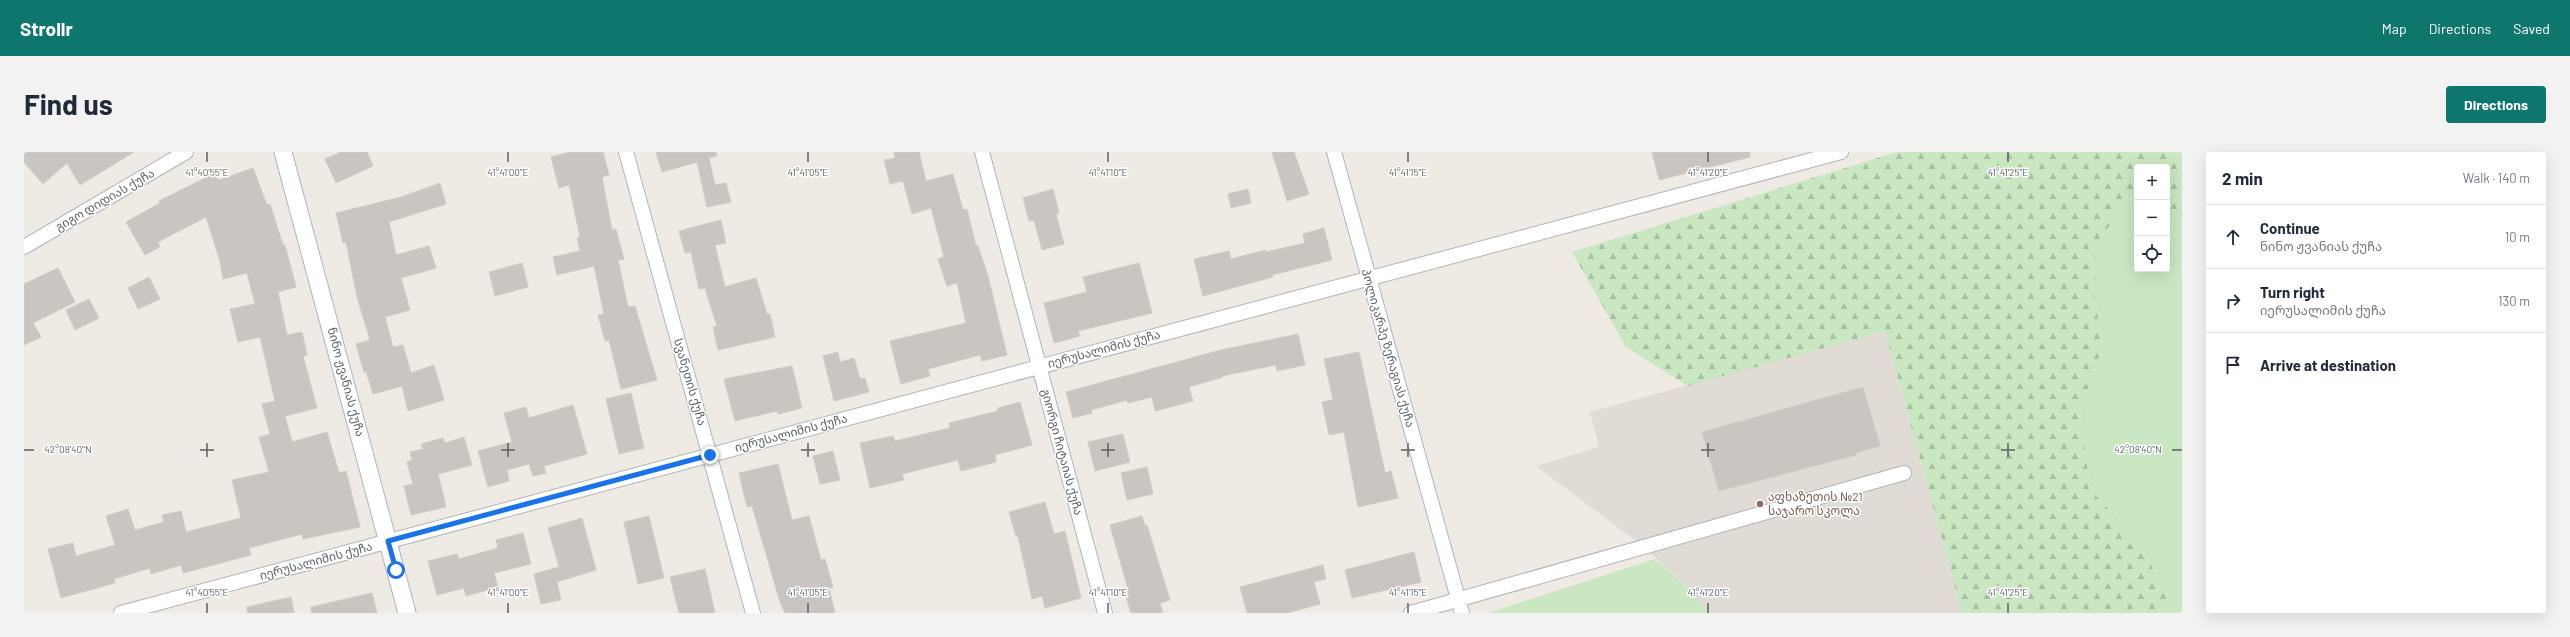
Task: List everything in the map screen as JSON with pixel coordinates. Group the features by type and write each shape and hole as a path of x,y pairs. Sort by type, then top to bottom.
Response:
{"street":[{"name":"გიგო დიდიას ქუჩა","path":"24,247 186,152"},
{"name":"ნინო ჟვანიას ქუჩა","path":"283,152 408,613"},
{"name":"სვანეთის ქუჩა","path":"626,152 753,613"},
{"name":"გიორგი ჩიტაიას ქუჩა","path":"982,152 1104,613"},
{"name":"პოლიკარპე ზერაგიას ქუჩა","path":"1334,152 1461,607"},
{"name":"იერუსალიმის ქუჩა","path":"121,613 1841,152"},
{"path":"1411,613 1461,607 1904,473"}],"shaded area":[{"name":"აფხაზეთის №21 საჯარო სკოლა","path":"1885,331 1962,613 1706,613 1693,593 1644,547 1536,466 1599,447 1590,412"}],"green space":[{"path":"1897,152 2182,152 2182,218 2170,220 2170,164 2134,164 2134,204 2131,196 2095,245 2095,297 2102,348 2080,413 2090,489 2138,542 2164,588 2170,613 1962,613 1885,331 1688,386 1626,347 1572,252"},
{"path":"2131,196 2134,204 2134,272 2170,272 2170,220 2182,218 2182,613 2170,613 2164,588 2138,542 2090,489 2080,413 2102,348 2095,297 2095,245"},
{"path":"1655,559 1693,593 1706,613 1488,613"}],"building":[{"path":"24,152 134,152 80,185 67,163 43,184 24,162"},
{"path":"341,152 367,152 373,166 336,183 325,159"},
{"path":"570,152 603,152 609,175 602,177 612,230 616,229 624,259 618,260 628,307 635,306 657,380 621,389 609,340 605,341 598,315 604,314 594,266 557,275 553,257 580,251 577,238 580,237 569,185 559,188 551,157"},
{"path":"656,152 716,152 717,156 709,158 715,185 726,183 731,202 707,207 697,162 662,172"},
{"path":"894,152 919,152 926,181 953,174 963,210 967,209 976,246 978,246 988,276 1007,355 982,361 980,355 928,369 930,376 901,384 890,341 966,323 957,283 947,286 938,259 944,257 931,208 912,214 903,181 890,184 884,160 895,158"},
{"path":"1272,152 1294,152 1309,194 1287,201"},
{"path":"1652,152 1750,152 1750,157 1659,180"},
{"path":"253,168 267,205 270,204 283,245 285,245 296,287 278,292 287,335 302,332 307,355 303,356 317,408 285,416 292,442 327,432 339,473 346,471 360,527 303,539 302,534 249,548 251,555 183,573 181,565 151,574 150,568 114,579 115,583 61,598 48,549 73,543 76,556 115,545 106,516 128,509 135,530 164,522 162,515 181,511 186,532 241,518 232,480 269,472 259,437 270,434 262,404 275,401 260,337 238,342 230,309 255,304 247,273 223,279 220,261 206,217 158,242 160,247 145,255 126,222 160,203 159,201 215,173 219,180"},
{"path":"440,183 446,204 389,222 396,255 429,246 436,268 401,278 410,310 385,317 393,347 403,345 411,373 434,365 444,400 408,411 402,386 373,394 366,371 364,372 356,344 370,340 357,297 346,242 343,243 336,213 401,197"},
{"path":"1053,189 1059,213 1056,214 1064,244 1042,250 1034,220 1029,221 1023,198"},
{"path":"1248,189 1251,203 1231,208 1228,194"},
{"path":"721,220 726,243 715,245 725,287 756,278 767,314 770,314 775,337 718,350 713,327 717,326 705,288 699,289 691,252 685,253 679,231"},
{"path":"1324,228 1332,260 1272,275 1273,277 1203,296 1194,259 1229,251 1231,259 1266,250 1266,252 1305,243 1303,234"},
{"path":"522,263 528,287 495,296 489,272"},
{"path":"1139,263 1152,313 1078,331 1080,336 1054,343 1044,303 1087,292 1083,277"},
{"path":"58,268 75,302 33,323 41,337 24,345 24,284"},
{"path":"149,277 160,299 138,309 128,288"},
{"path":"89,299 99,318 75,330 66,310"},
{"path":"1298,334 1305,365 1277,371 1276,365 1222,376 1223,377 1189,387 1193,401 1155,411 1152,397 1128,403 1127,400 1091,410 1092,413 1073,418 1066,392 1221,350"},
{"path":"838,352 840,362 854,358 860,379 865,378 869,392 834,401 823,356"},
{"path":"1359,352 1385,473 1391,471 1398,498 1358,507 1344,432 1329,435 1322,402 1333,400 1324,359"},
{"path":"792,366 802,408 778,414 777,411 735,421 724,379"},
{"path":"1863,387 1880,446 1855,453 1856,455 1719,491 1702,432"},
{"path":"631,393 644,448 619,454 606,399"},
{"path":"1020,402 1032,445 995,455 996,462 961,471 958,460 902,474 904,480 870,488 860,443 893,436 895,441 950,428 949,423 998,411 998,408"},
{"path":"573,405 587,454 544,466 546,473 533,476 529,464 507,470 509,481 488,487 478,451 512,442 504,413 526,407 529,418"},
{"path":"1123,434 1130,462 1095,471 1088,442"},
{"path":"464,437 472,465 438,474 446,507 411,515 404,486 413,484 407,462 412,460 410,452 423,449 421,444 443,438 445,443"},
{"path":"833,451 840,480 820,484 813,456"},
{"path":"778,464 792,520 809,516 821,560 825,559 833,587 829,588 835,613 785,613 780,602 752,506 747,507 739,473"},
{"path":"1147,467 1153,494 1127,500 1121,473"},
{"path":"1045,502 1054,534 1065,531 1081,598 1045,608 1042,596 1032,599 1018,536 1016,536 1009,512"},
{"path":"649,516 664,578 638,584 624,522"},
{"path":"1142,516 1145,526 1147,525 1170,600 1160,603 1163,613 1131,613 1124,590 1128,589 1110,525"},
{"path":"582,518 596,570 557,582 561,600 541,604 534,574 559,567 548,528"},
{"path":"523,533 531,564 494,573 498,587 466,596 464,588 437,595 428,561 457,554 459,559 498,548 496,540"},
{"path":"1414,552 1421,582 1352,598 1345,570"},
{"path":"1323,565 1326,579 1314,582 1320,604 1287,613 1247,613 1240,587"},
{"path":"705,569 715,613 679,613 670,577"},
{"path":"372,593 377,613 311,613 311,607"},
{"path":"291,597 294,613 247,613 247,607"}],"place":[{"name":"აფხაზეთის №21 საჯარო სკოლა","path":"1760,504"}],"route":[{"path":"396,570 388,541 710,455"}]}
